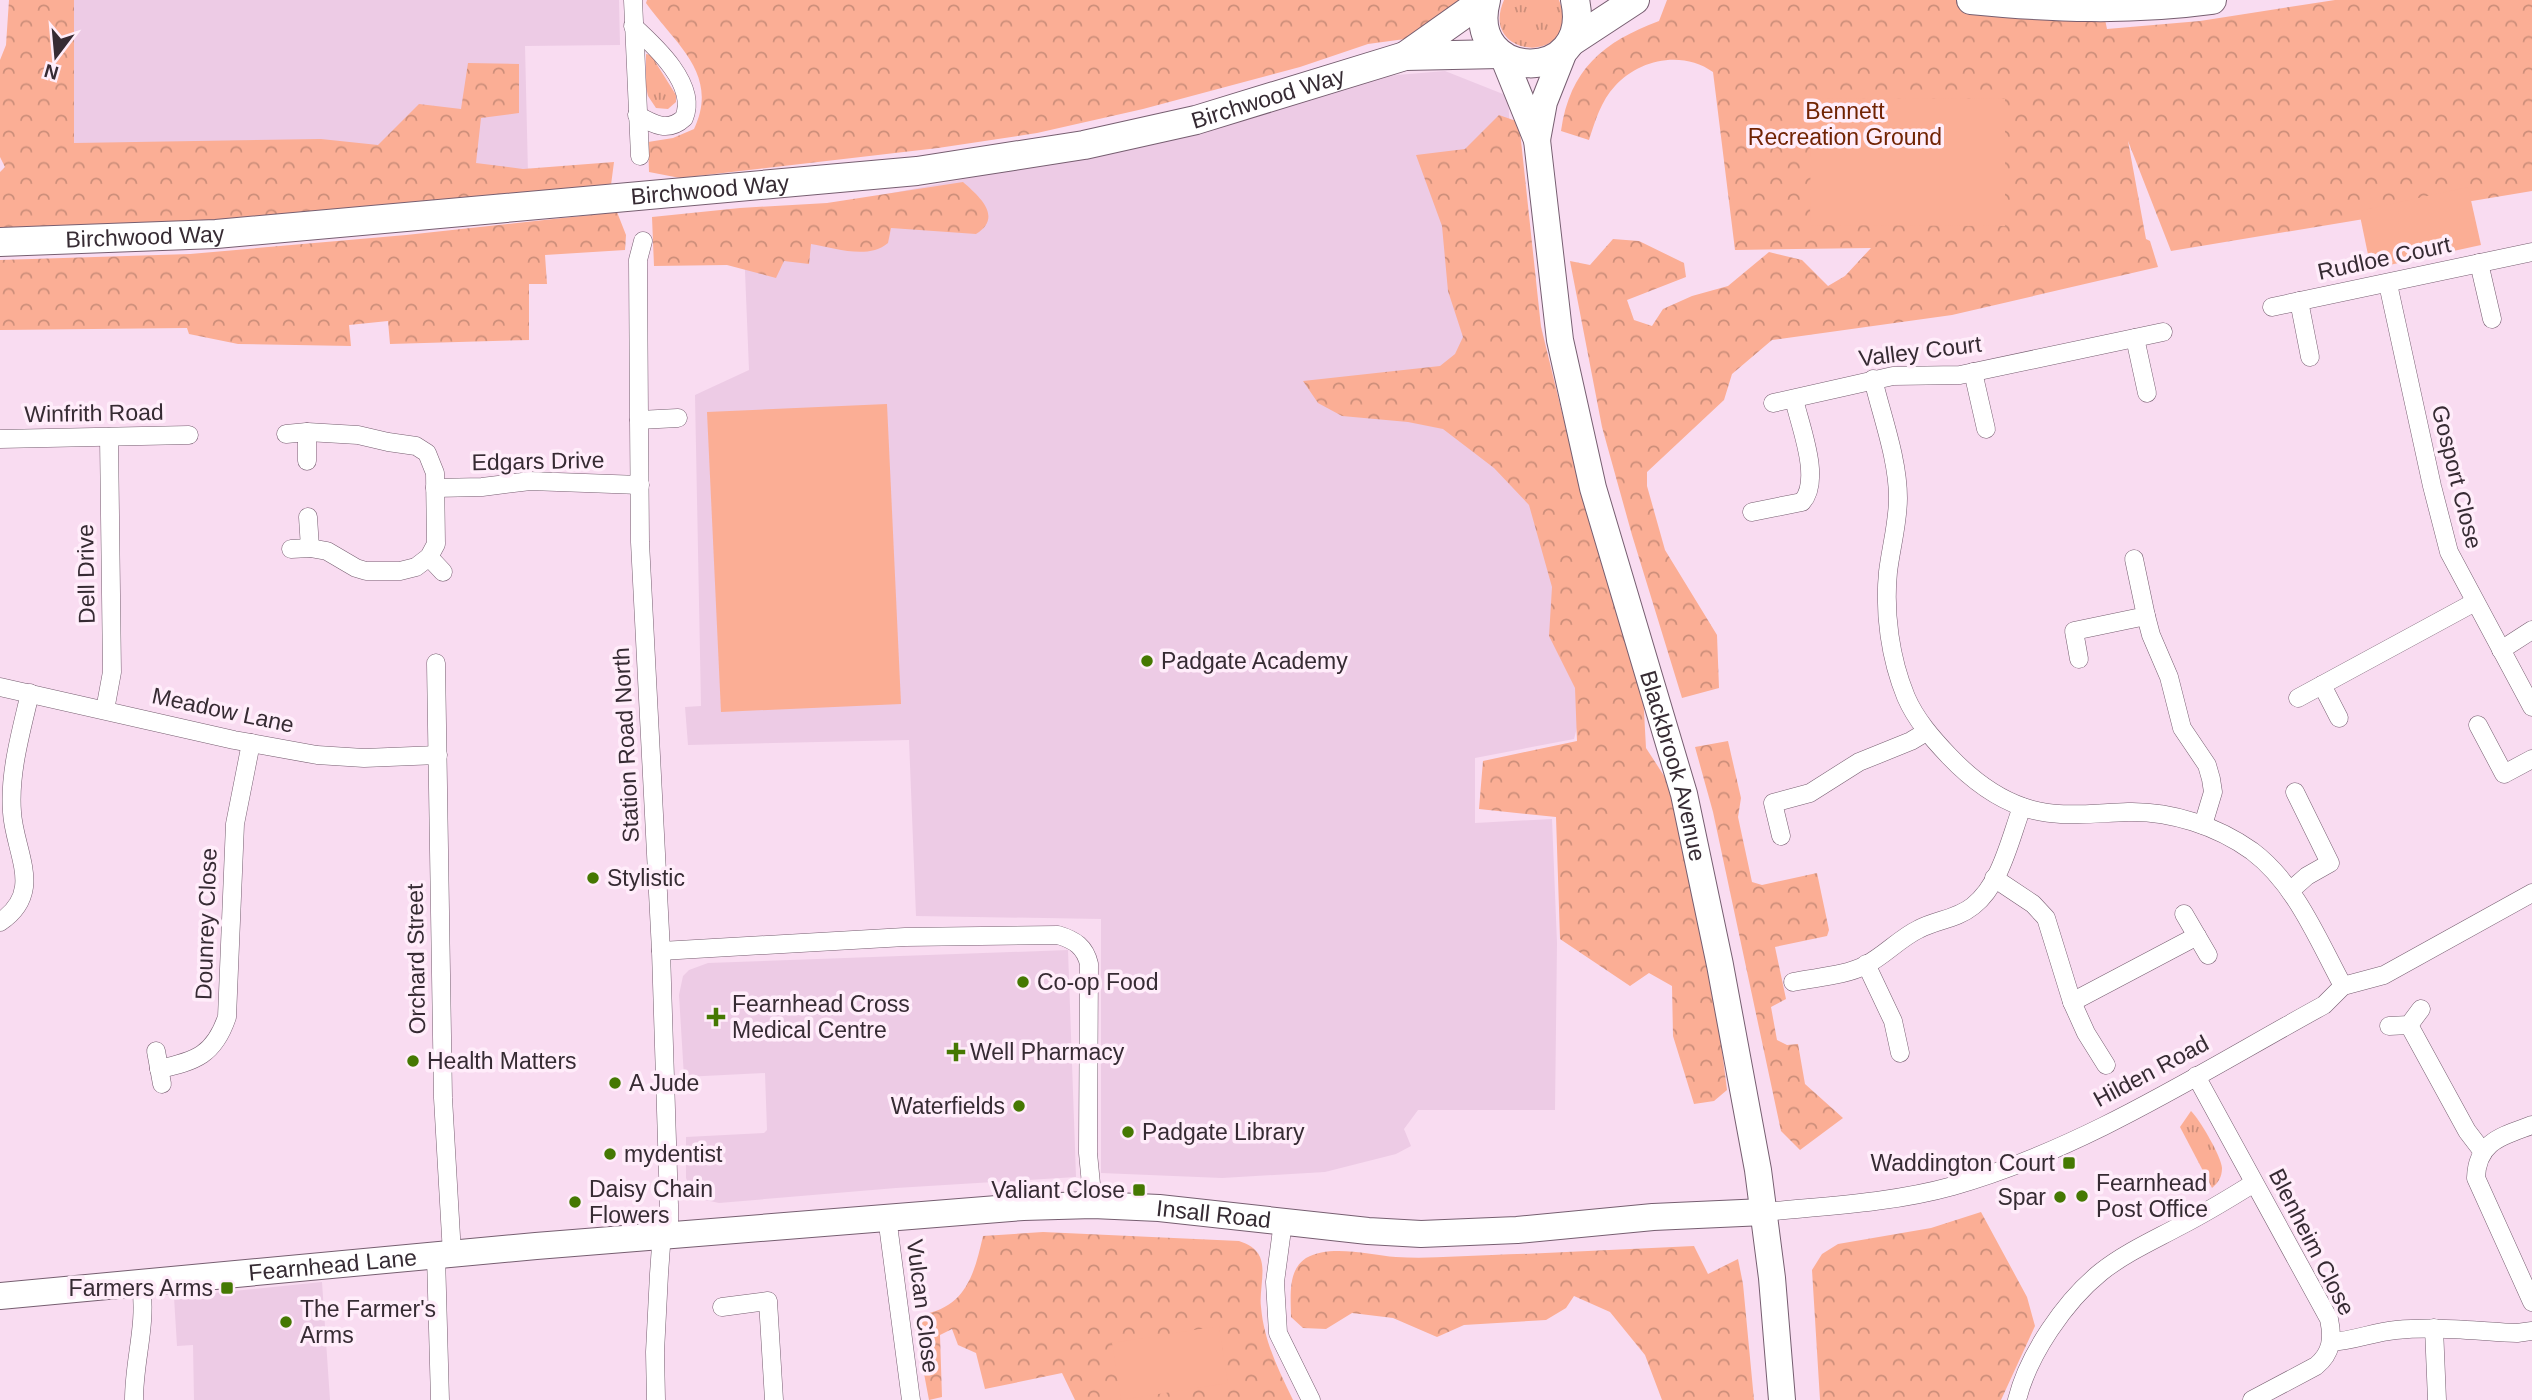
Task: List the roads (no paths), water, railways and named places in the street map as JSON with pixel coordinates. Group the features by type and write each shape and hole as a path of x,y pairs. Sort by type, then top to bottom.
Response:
{"main road":[{"path":"1485,0 1484,28 1490,42 1502,55"},
{"name":"Birchwood Way","path":"1405,56 1485,0"},
{"path":"1568,46 1577,21 1574,0"},
{"path":"1568,46 1635,0"},
{"path":"1971,0 2048,8 2178,5 2212,0"},
{"name":"Birchwood Way","path":"0,242 216,234 917,171 1084,145 1196,120 1405,56 1502,55 1529,65 1555,58 1568,46"}],"street":[{"path":"633,0 640,156"},
{"path":"633,26 654,45 684,86 688,103 684,118 671,126 654,125 637,115"},
{"name":"Blackbrook Avenue","path":"1537,139 1544,102 1568,46"},
{"name":"Blackbrook Avenue","path":"1502,55 1537,139 1560,340 1593,488 1684,794 1720,965 1764,1212 1782,1400"},
{"name":"Station Road North","path":"643,242 638,260 640,542 661,951 669,1205 669,1224 661,1246 655,1352 656,1400"},
{"name":"Rudloe Court","path":"2272,307 2532,251"},
{"name":"Rudloe Court","path":"2479,263 2492,319"},
{"name":"Gosport Close","path":"2388,284 2454,566 2532,707"},
{"name":"Rudloe Court","path":"2299,301 2310,357"},
{"name":"Valley Court","path":"1773,403 1873,379 1908,375 1950,376 2163,332"},
{"path":"2135,338 2147,393"},
{"path":"1973,372 1986,429"},
{"path":"1873,379 1898,485 1887,592 1889,632 1906,697 1926,732 1972,778 2004,799 2022,807 2061,814 2152,813 2203,825 2227,836 2269,866 2290,891 2343,986"},
{"path":"1752,512 1802,502 1810,489 1811,473 1794,399"},
{"path":"639,420 678,418"},
{"path":"307,432 307,461"},
{"path":"286,434 307,432 358,435 422,448 434,466 435,488 436,544 423,563 409,569 376,572 356,568 327,551 291,549"},
{"name":"Winfrith Road","path":"0,439 189,435"},
{"name":"Dell Drive","path":"105,710 112,672 109,437"},
{"name":"Edgars Drive","path":"435,488 530,481 640,485"},
{"path":"308,517 310,548"},
{"path":"429,557 443,572"},
{"path":"2134,559 2151,635 2169,677 2182,728 2207,765 2211,779 2213,792 2203,825"},
{"path":"2298,698 2475,602"},
{"path":"2079,659 2074,631 2146,616"},
{"path":"2501,650 2532,630"},
{"name":"Orchard Street","path":"436,663 444,1255 440,1400"},
{"path":"2322,685 2339,718"},
{"name":"Meadow Lane","path":"0,687 251,743 339,757 438,755"},
{"path":"0,922 16,907 24,890 23,870 13,824 12,795 15,761 30,694"},
{"path":"2478,725 2504,774 2532,759"},
{"path":"1781,836 1773,803 1803,797 1858,762 1902,745 1926,732"},
{"name":"Dounrey Close","path":"159,1068 198,1059 216,1041 227,1017 234,824 251,743"},
{"path":"2290,891 2307,876 2330,863 2295,792"},
{"path":"1793,982 1855,970 1887,952 1917,929 1957,915 1972,906 1994,878 2022,807"},
{"path":"1994,878 2032,904 2046,918 2072,1002 2086,1033 2106,1065"},
{"name":"Hilden Road","path":"1764,1212 1911,1195 1980,1178 2051,1151 2196,1076 2324,1004 2343,986 2384,975 2532,893"},
{"path":"2184,915 2208,955"},
{"path":"661,951 947,936 1058,936 1080,944 1087,953 1089,964 1088,1153 1093,1205"},
{"path":"2072,1002 2197,936"},
{"path":"1866,964 1893,1021 1900,1053"},
{"path":"2409,1025 2421,1009"},
{"path":"2389,1026 2409,1025"},
{"path":"2409,1025 2467,1131 2483,1152"},
{"name":"Blenheim Close","path":"2196,1076 2329,1319 2331,1342 2325,1359 2252,1400"},
{"path":"2532,1125 2498,1138 2483,1152 2476,1168 2479,1189 2532,1302"},
{"path":"2017,1400 2032,1360 2051,1327 2087,1285 2135,1250 2255,1183"},
{"name":"Insall Road","path":"665,1235 1023,1207 1093,1205 1421,1234 1517,1230 1665,1216 1764,1212"},
{"name":"Vulcan Close","path":"887,1217 911,1400"},
{"path":"1283,1222 1275,1282 1278,1334 1311,1400"},
{"name":"Fearnhead Lane","path":"0,1296 665,1235"},
{"path":"134,1400 134,1377 143,1326 141,1284"},
{"path":"722,1307 768,1301 774,1400"},
{"path":"2434,1328 2437,1400"},
{"path":"2331,1342 2394,1330 2434,1328 2516,1333 2532,1331"}],"place":[{"name":"Padgate Academy","path":"1147,661"},
{"name":"Stylistic","path":"593,878"},
{"name":"Co-op Food","path":"1023,982"},
{"name":"Fearnhead Cross Medical Centre","path":"716,1017"},
{"name":"Well Pharmacy","path":"956,1052"},
{"name":"Health Matters","path":"413,1061"},
{"name":"A Jude","path":"615,1083"},
{"name":"Waterfields","path":"1019,1106"},
{"name":"Padgate Library","path":"1128,1132"},
{"name":"mydentist","path":"610,1154"},
{"name":"Waddington Court","path":"2069,1163"},
{"name":"Valiant Close","path":"1139,1190"},
{"name":"Fearnhead Post Office","path":"2082,1196"},
{"name":"Spar","path":"2060,1197"},
{"name":"Daisy Chain Flowers","path":"575,1202"},
{"name":"Farmers Arms","path":"227,1288"},
{"name":"The Farmer's Arms","path":"286,1322"}],"park label":[{"name":"Bennett Recreation Ground","path":"1845,124"}]}
